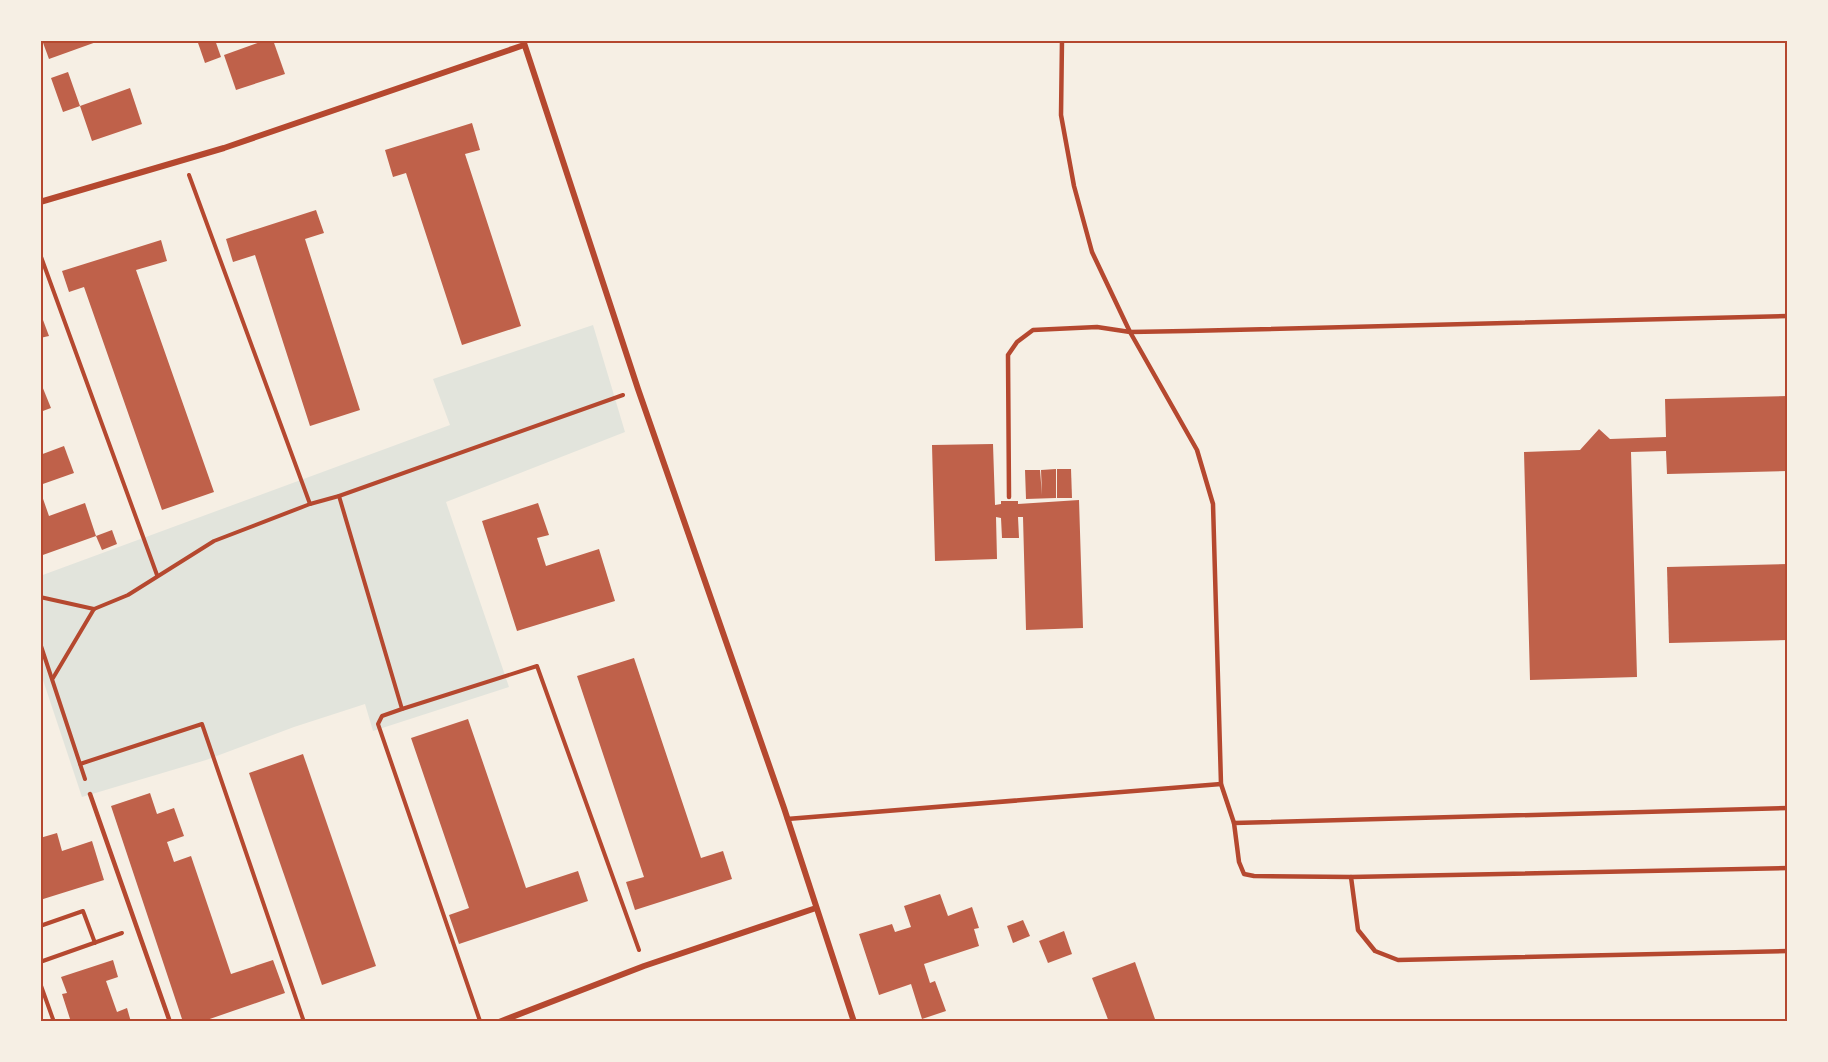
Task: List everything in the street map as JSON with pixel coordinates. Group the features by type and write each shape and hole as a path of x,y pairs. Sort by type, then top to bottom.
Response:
{"street":[{"path":"40,202 184,160 524,43 638,389 787,819 854,1022"},
{"path":"499,1022 644,966 816,908"}],"lane":[{"path":"1062,40 1061,115 1074,186 1092,252 1130,332 1197,450 1213,504 1221,784 1234,823 1239,862 1244,874 1351,877 1788,868"},
{"path":"1009,497 1008,355 1017,342 1033,330 1097,327 1130,332 1788,316"},
{"path":"787,819 1221,784"},
{"path":"90,794 170,1022"},
{"path":"1234,823 1788,808"},
{"path":"1351,877 1358,930 1375,951 1398,960 1788,951"}],"path":[{"path":"184,160 310,504"},
{"path":"40,254 157,575"},
{"path":"40,597 94,609 128,595 214,541 310,504 339,496 638,389"},
{"path":"339,496 402,709"},
{"path":"53,678 94,609"},
{"path":"40,643 90,794"},
{"path":"480,1022 378,724 382,716 402,709 537,666 644,966"},
{"path":"81,764 202,724 304,1022"},
{"path":"40,926 83,911 95,943"},
{"path":"40,962 138,926"},
{"path":"40,983 54,1022"}],"shaded area":[{"path":"593,325 625,432 446,502 509,687 373,731 365,704 294,727 206,760 82,797 41,674 40,576 450,425 433,379"}],"building":[{"path":"42,40 99,40 99,41 49,59"},
{"path":"197,40 215,40 221,57 205,63"},
{"path":"266,40 273,40 285,74 236,90 224,55"},
{"path":"68,72 80,106 63,112 51,78"},
{"path":"130,88 142,124 92,141 80,106"},
{"path":"472,123 480,150 465,154 521,326 462,345 406,173 393,177 385,150"},
{"path":"316,210 324,233 305,239 360,410 310,426 255,255 233,262 226,239"},
{"path":"161,240 167,261 136,270 214,492 162,510 84,287 69,292 62,271"},
{"path":"40,312 49,336 40,338"},
{"path":"40,381 51,408 40,412"},
{"path":"1788,396 1788,471 1667,474 1666,451 1631,452 1637,677 1530,680 1524,452 1580,450 1599,429 1610,439 1666,437 1665,399"},
{"path":"993,444 995,505 1001,504 1001,501 1018,501 1018,504 1079,500 1083,628 1026,630 1023,517 1018,517 1019,538 1002,538 1001,518 996,517 997,559 935,561 932,445"},
{"path":"64,446 74,473 40,485 40,455"},
{"path":"1056,469 1056,498 1026,499 1025,470 1040,470 1042,495 1041,470"},
{"path":"1057,469 1071,469 1072,498 1057,498"},
{"path":"41,493 49,516 85,503 96,536 40,556"},
{"path":"538,503 549,535 537,538 546,566 599,549 615,601 517,631 482,521"},
{"path":"112,530 117,544 102,550 96,536"},
{"path":"1788,564 1788,640 1669,643 1667,567"},
{"path":"634,658 701,858 723,851 732,879 635,910 626,882 644,877 577,676"},
{"path":"468,719 526,888 578,871 588,901 459,944 449,915 469,908 411,738"},
{"path":"303,754 376,966 322,985 249,773"},
{"path":"150,793 157,814 174,808 184,836 167,842 174,862 191,856 231,974 273,960 285,993 201,1022 183,1022 111,806"},
{"path":"57,833 62,851 92,841 104,880 40,900 40,838"},
{"path":"940,894 948,916 972,907 979,928 974,929 979,946 924,964 930,983 935,981 946,1011 922,1019 911,984 879,995 859,934 892,924 895,932 911,927 904,906"},
{"path":"1023,920 1030,936 1013,943 1007,926"},
{"path":"1064,931 1072,954 1048,963 1039,941"},
{"path":"113,960 118,977 106,981 117,1012 127,1008 131,1022 71,1022 62,994 67,993 61,977"},
{"path":"1135,962 1156,1022 1109,1022 1092,978"}]}
